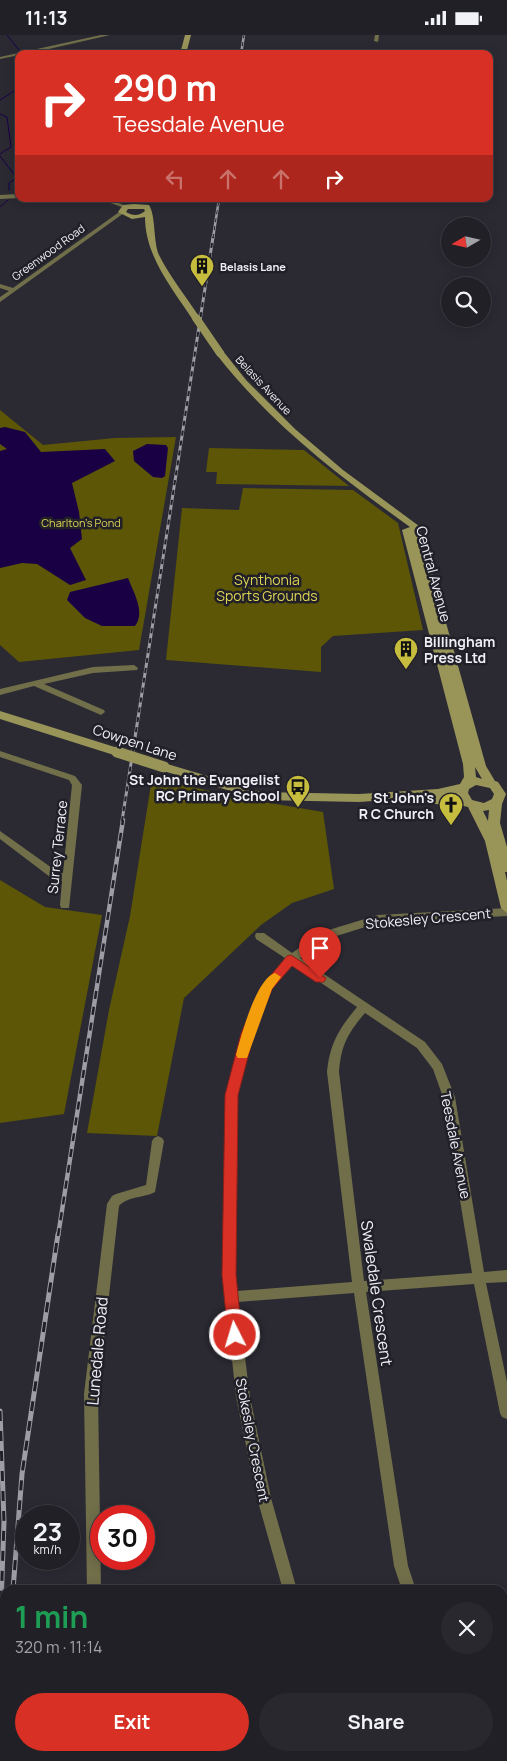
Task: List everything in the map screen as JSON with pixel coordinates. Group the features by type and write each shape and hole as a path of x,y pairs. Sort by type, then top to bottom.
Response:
{"main road":[{"path":"184,50 188,35"},
{"name":"Belasis Avenue","path":"128,209 146,202"},
{"name":"Belasis Avenue","path":"150,202 149,227 155,254 161,267 220,353 243,382 292,431 340,472 414,526"},
{"path":"128,209 149,210"},
{"path":"128,209 133,217 149,227"},
{"path":"133,217 145,215 149,210"},
{"name":"Central Avenue","path":"403,518 428,592 480,766 500,794 500,801 493,813 507,868"},
{"name":"Central Avenue","path":"414,526 469,764 470,777 463,797 484,822 507,908"},
{"name":"Cowpen Lane","path":"0,715 274,801 300,805 438,793 466,785"},
{"path":"466,785 481,781 507,786"},
{"name":"Cowpen Lane","path":"360,801 444,799 470,804"},
{"path":"470,804 485,807 500,801"}],"street":[{"path":"38,50 108,35"},
{"path":"376,41 377,35"},
{"path":"0,58 15,55"},
{"path":"0,197 15,196"},
{"path":"110,202 128,209"},
{"name":"Greenwood Road","path":"0,300 108,221 128,209"},
{"name":"Greenwood Road","path":"108,221 133,217"},
{"path":"0,286 14,290"},
{"path":"0,692 93,670 134,668"},
{"path":"35,683 101,712"},
{"name":"Surrey Terrace","path":"0,754 72,778 77,785 65,905"},
{"path":"0,834 57,877 68,877"},
{"name":"Stokesley Crescent","path":"289,1585 264,1498 243,1397 229,1275 232,1095 248,1034 266,987 291,959 326,935 378,919 507,912"},
{"name":"Teesdale Avenue","path":"260,936 291,959 421,1045 438,1067 449,1097 480,1278 507,1413"},
{"name":"Swaledale Crescent","path":"364,1007 341,1033 334,1049 333,1072 359,1288 401,1566 407,1585"},
{"name":"Lunedale Road","path":"94,1585 91,1394 113,1204 124,1196 143,1192 151,1188 158,1141"},
{"path":"232,1297 507,1276"},
{"path":"261,1761 266,1761"}],"green space":[{"name":"Charlton's Pond","path":"0,410 43,445 115,438 176,437 139,650 19,662 0,645"},
{"path":"209,448 304,450 349,486 216,484 217,472 206,472"},
{"name":"Synthonia Sports Grounds","path":"243,488 353,490 398,523 423,630 333,636 321,647 321,672 166,660 182,508 239,510"},
{"path":"152,778 241,798 323,812 334,889 292,903 261,925 184,998 157,1136 87,1133 109,1010 130,916"},
{"path":"0,880 45,907 102,915 64,1114 0,1123"}],"shaded area":[{"name":"Charlton's Pond","path":"5,427 25,432 41,452 105,449 115,461 72,483 79,512 82,539 70,548 86,580 70,585 37,564 22,563 0,568 0,451 7,449 0,444 0,428"},
{"path":"147,444 166,445 168,448 165,476 162,478 153,477 134,461 133,451"},
{"path":"128,578 139,609 138,621 135,626 102,626 85,618 67,600 70,592"}],"waterway":[{"path":"7,35 19,50"},
{"path":"0,100 15,91"},
{"path":"0,114 7,117 11,147 0,154"},
{"path":"0,156 15,175"},
{"path":"9,190 9,183 15,179"},
{"path":"0,207 8,200"}],"railway":[{"path":"242,50 244,35"},
{"path":"213,238 219,202"},
{"path":"122,821 213,237"},
{"path":"58,1236 123,820"},
{"path":"13,1585 22,1474 58,1234"},
{"path":"0,1411 4,1522 2,1585"}],"slow traffic":[{"path":"242,1055 266,987 275,977"}],"place":[{"name":"Belasis Lane","path":"202,287"},
{"name":"Billingham Press Ltd","path":"406,670"},
{"name":"St John the Evangelist RC Primary School","path":"298,808"},
{"name":"St John's R C Church","path":"451,826"}],"route":[{"path":"235,1335 229,1275 232,1095 248,1034 266,987 291,959 320,978"}]}
